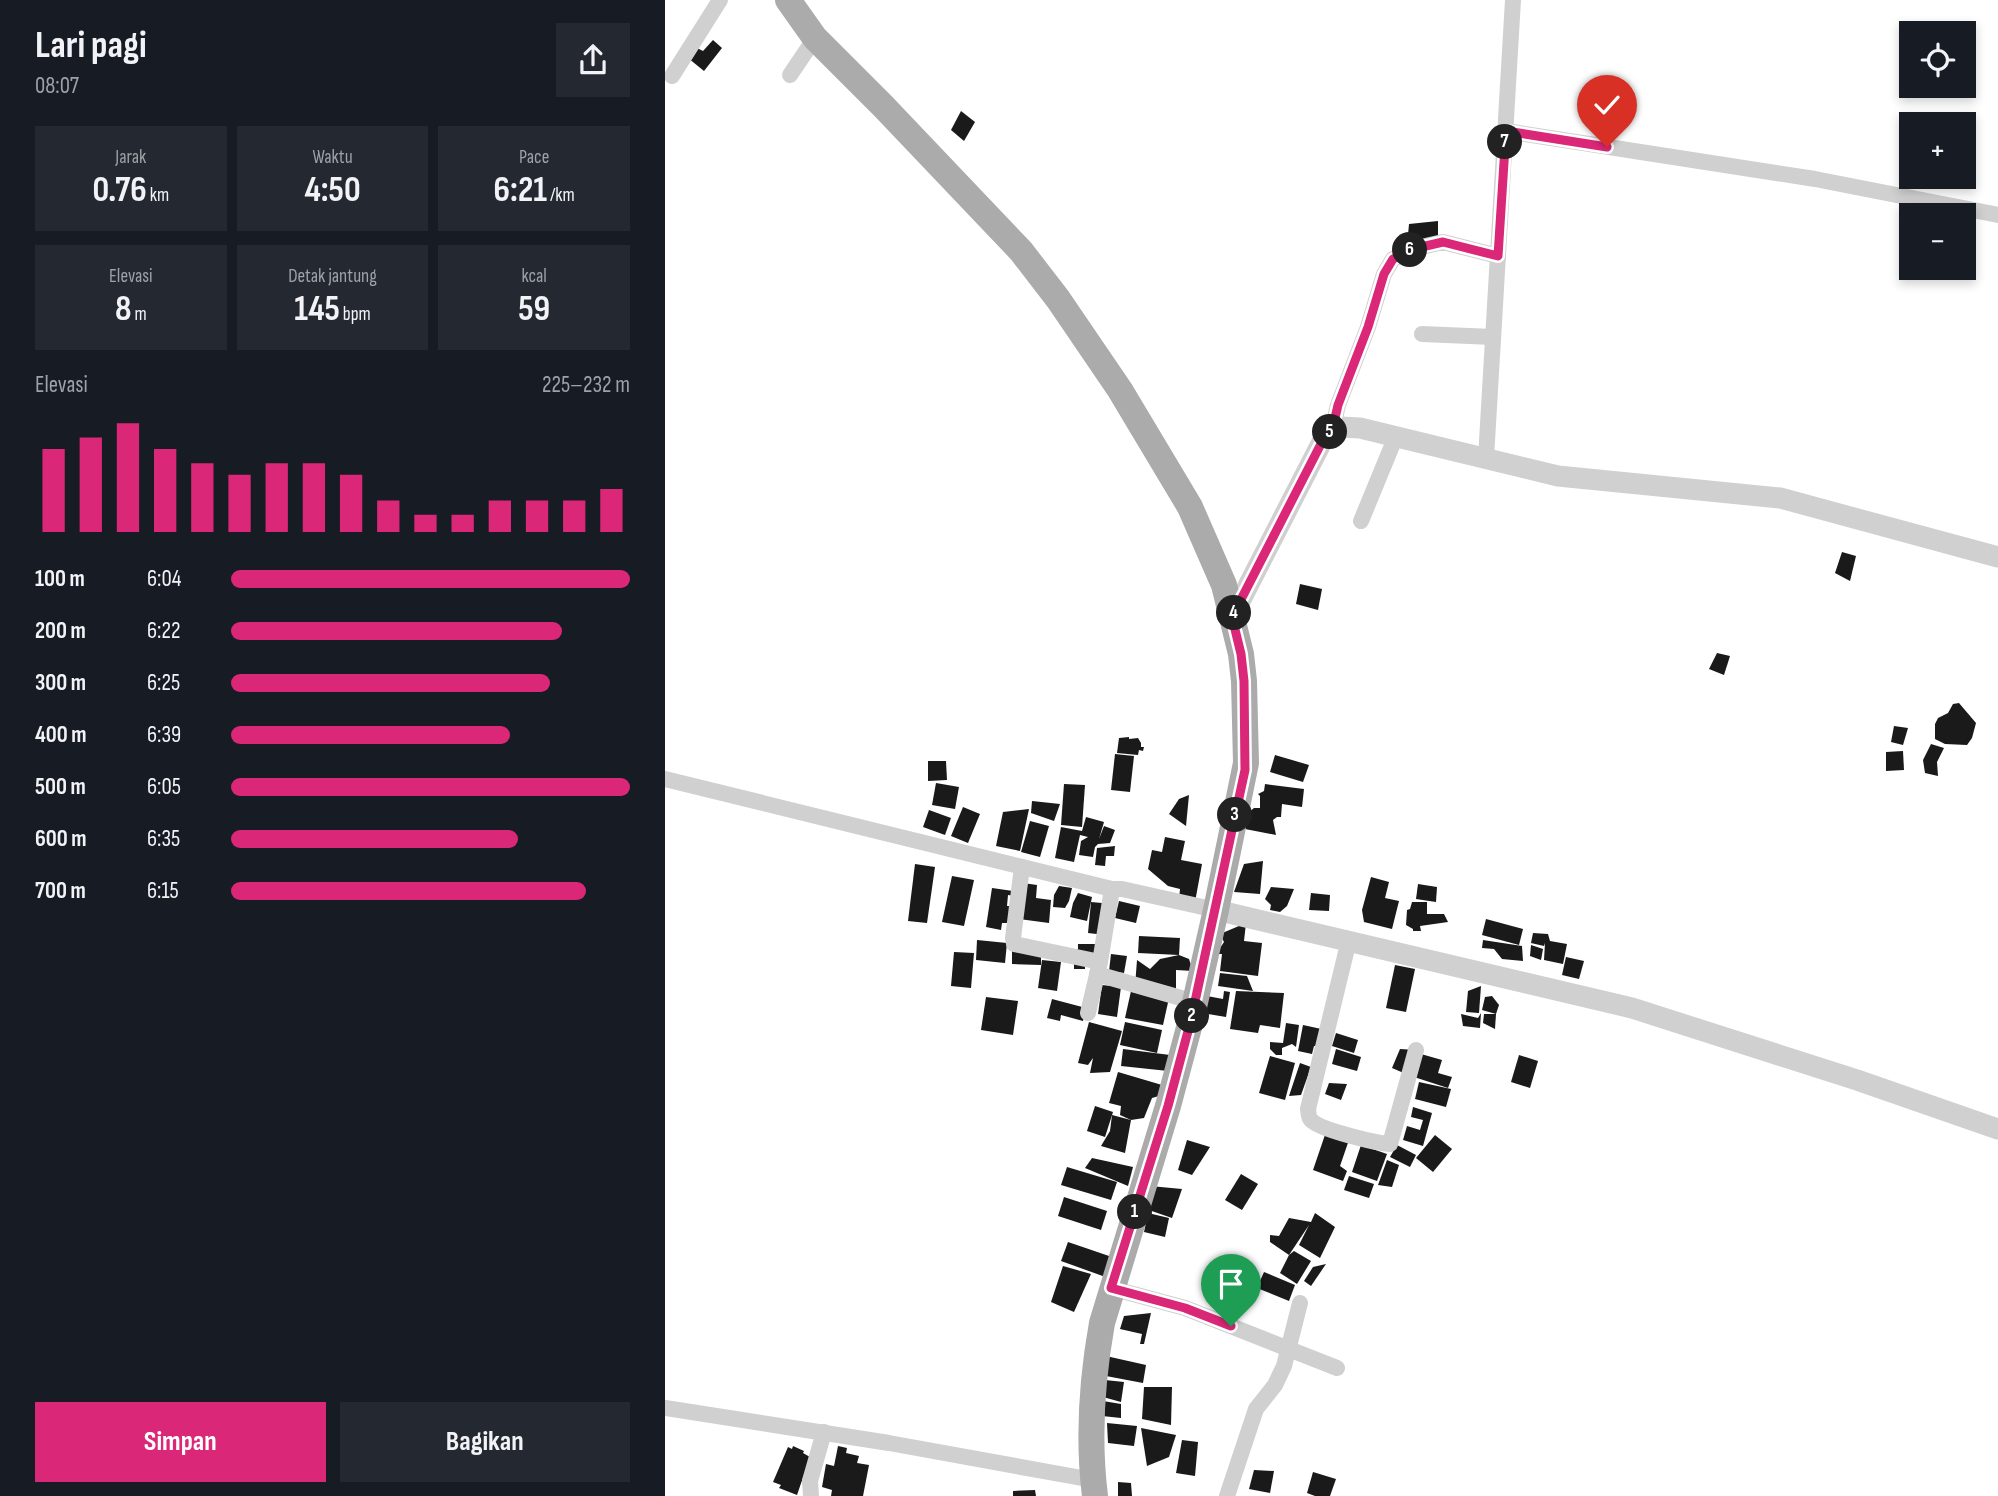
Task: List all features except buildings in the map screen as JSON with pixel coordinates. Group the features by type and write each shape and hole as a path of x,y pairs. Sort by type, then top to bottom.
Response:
{"main road":[{"path":"788,0 815,38 1021,251 1058,299 1120,390 1190,507 1224,585 1241,654 1245,762 1195,1002 1168,1106 1102,1323 1095,1368 1094,1488"}],"street":[{"path":"671,76 720,0"},
{"path":"1486,458 1513,0"},
{"path":"790,75 815,38"},
{"path":"1506,131 1815,179 1998,215"},
{"path":"1332,431 1338,405 1368,327 1384,274 1393,259 1417,248 1443,242 1498,256"},
{"path":"1422,334 1493,337"},
{"path":"1232,617 1324,438 1342,426 1396,436 1562,477 1780,498 1998,556"},
{"path":"1360,521 1396,436"},
{"path":"665,779 1112,889 1122,889 1349,940 1632,1008 1857,1080 1998,1129"},
{"path":"1022,867 1014,944 1098,968 1195,1002"},
{"path":"1088,1013 1112,889"},
{"path":"1349,940 1308,1109 1309,1117 1314,1122 1353,1137 1390,1144 1416,1050"},
{"path":"1111,1288 1185,1308 1336,1368"},
{"path":"1227,1496 1256,1409 1275,1385 1300,1303"},
{"path":"665,1408 824,1432 1094,1488"},
{"path":"811,1496 810,1481 824,1432"}],"route":[{"path":"1231,1326 1185,1308 1111,1288 1168,1106 1191,1020 1245,770 1244,681 1232,617 1324,438 1332,431 1338,405 1388,265 1400,254 1438,243 1467,247 1498,256 1506,131 1607,147"}]}
